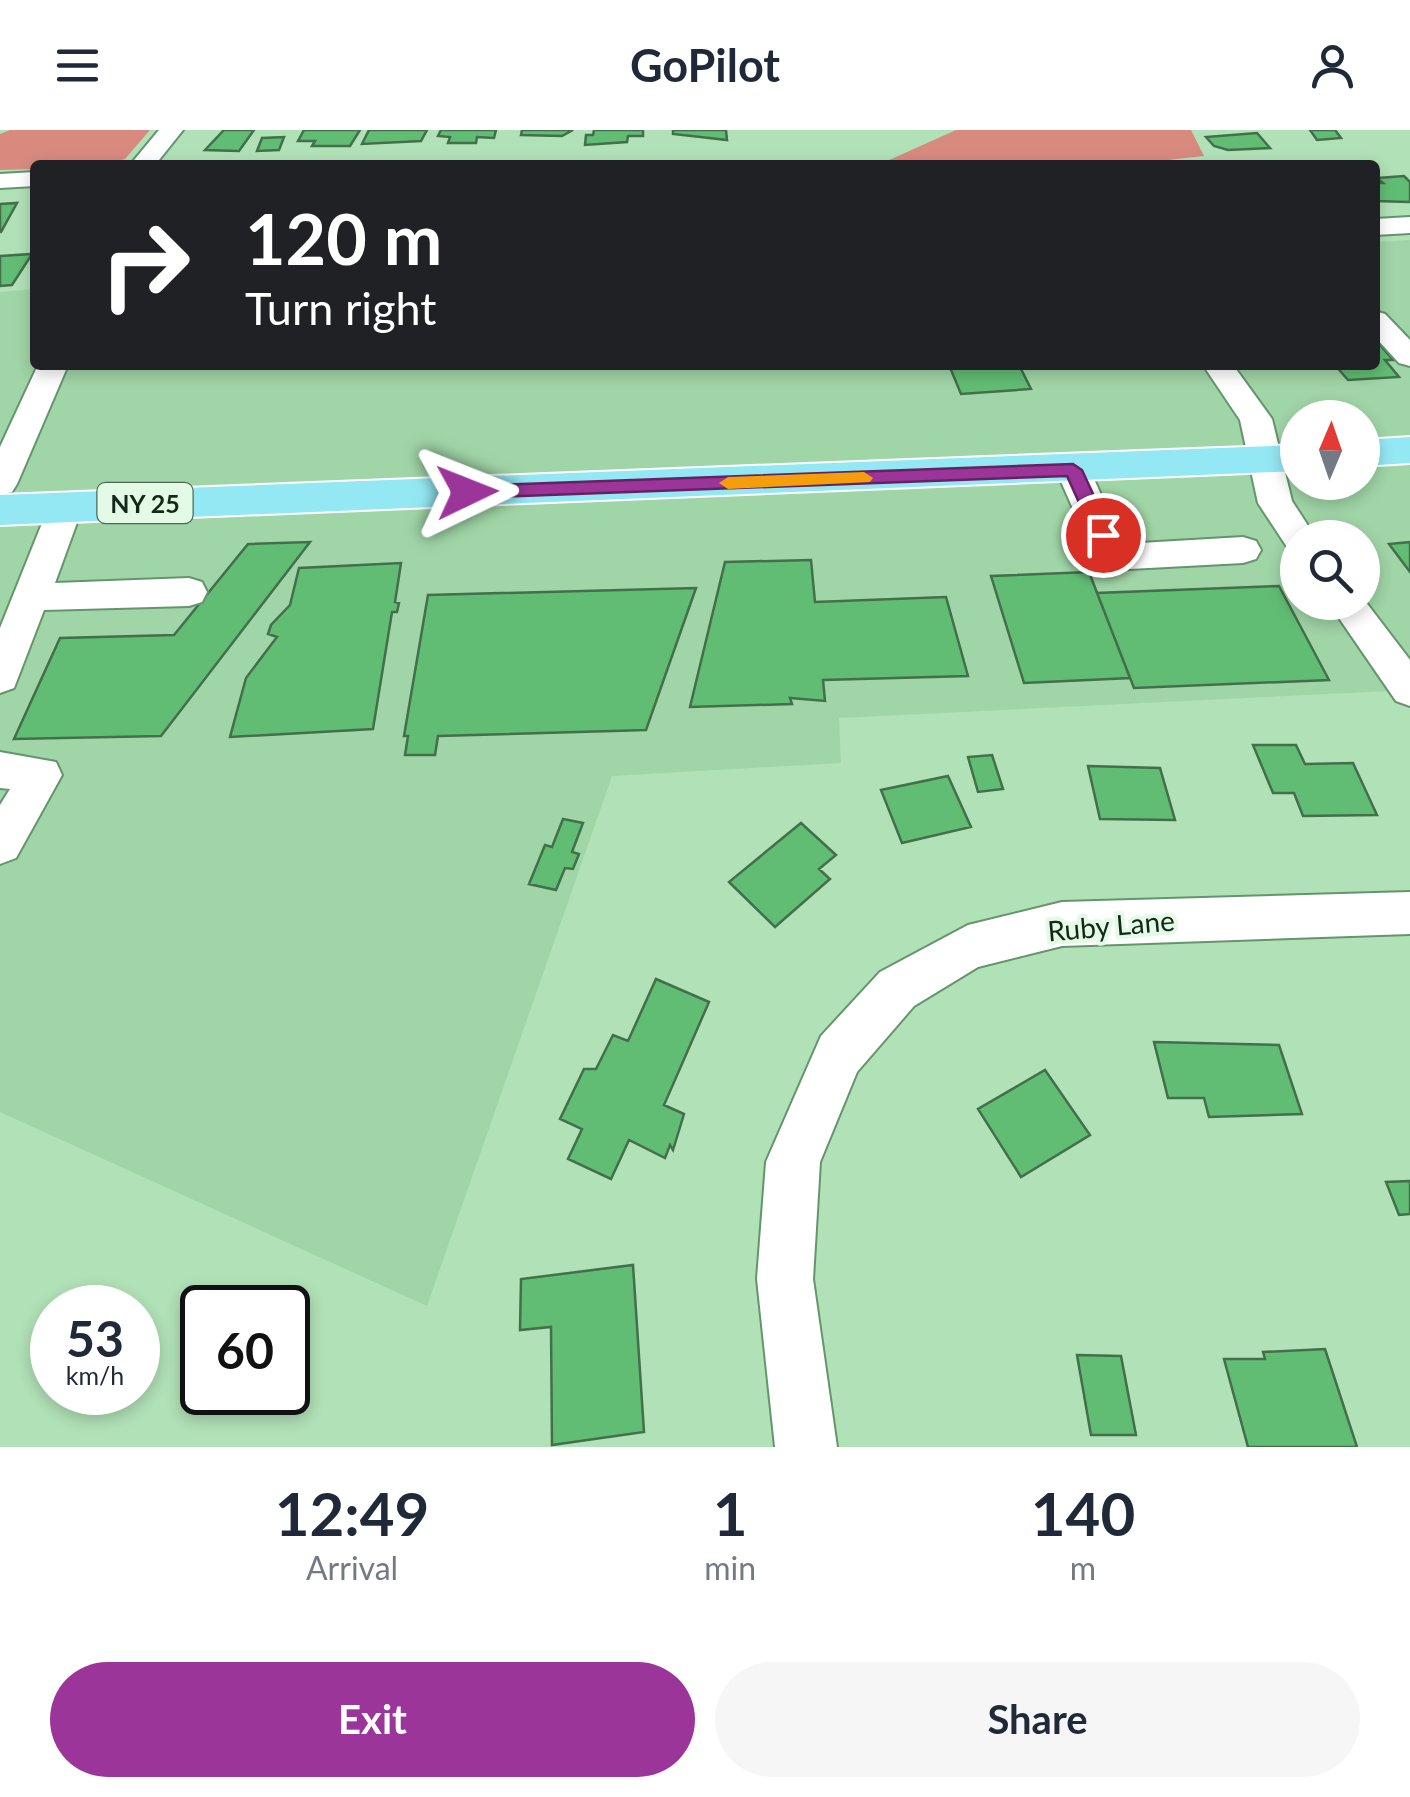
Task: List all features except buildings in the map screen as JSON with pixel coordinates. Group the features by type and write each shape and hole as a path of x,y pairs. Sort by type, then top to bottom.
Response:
{"main road":[{"path":"1380,452 1410,450"},
{"name":"NY 25","path":"0,510 1280,460"}],"street":[{"path":"146,160 172,130"},
{"path":"0,181 30,179"},
{"path":"1380,227 1410,225"},
{"path":"1380,325 1410,357"},
{"path":"0,484 52,370"},
{"path":"1221,370 1280,458"},
{"path":"1280,466 1274,503 1287,520"},
{"path":"1073,470 1111,557 1242,550"},
{"path":"0,676 66,506"},
{"path":"30,597 190,592"},
{"path":"1359,620 1410,690"},
{"path":"0,770 41,775 0,844"},
{"name":"Ruby Lane","path":"806,1447 786,1279 793,1162 838,1054 897,989 968,948 1062,924 1410,913"}],"shaded area":[{"path":"10,130 150,130 125,159 30,160 30,169 0,170 0,134"},
{"path":"956,130 1191,130 1204,156 1168,160 889,160"},
{"path":"1410,240 1410,690 839,718 841,763 612,776 427,1306 0,1112 0,292 30,289 30,370 1380,370 1380,242"}],"slow traffic":[{"path":"728,483 864,478"}],"route":[{"path":"467,492 1073,470 1103,535"}]}
